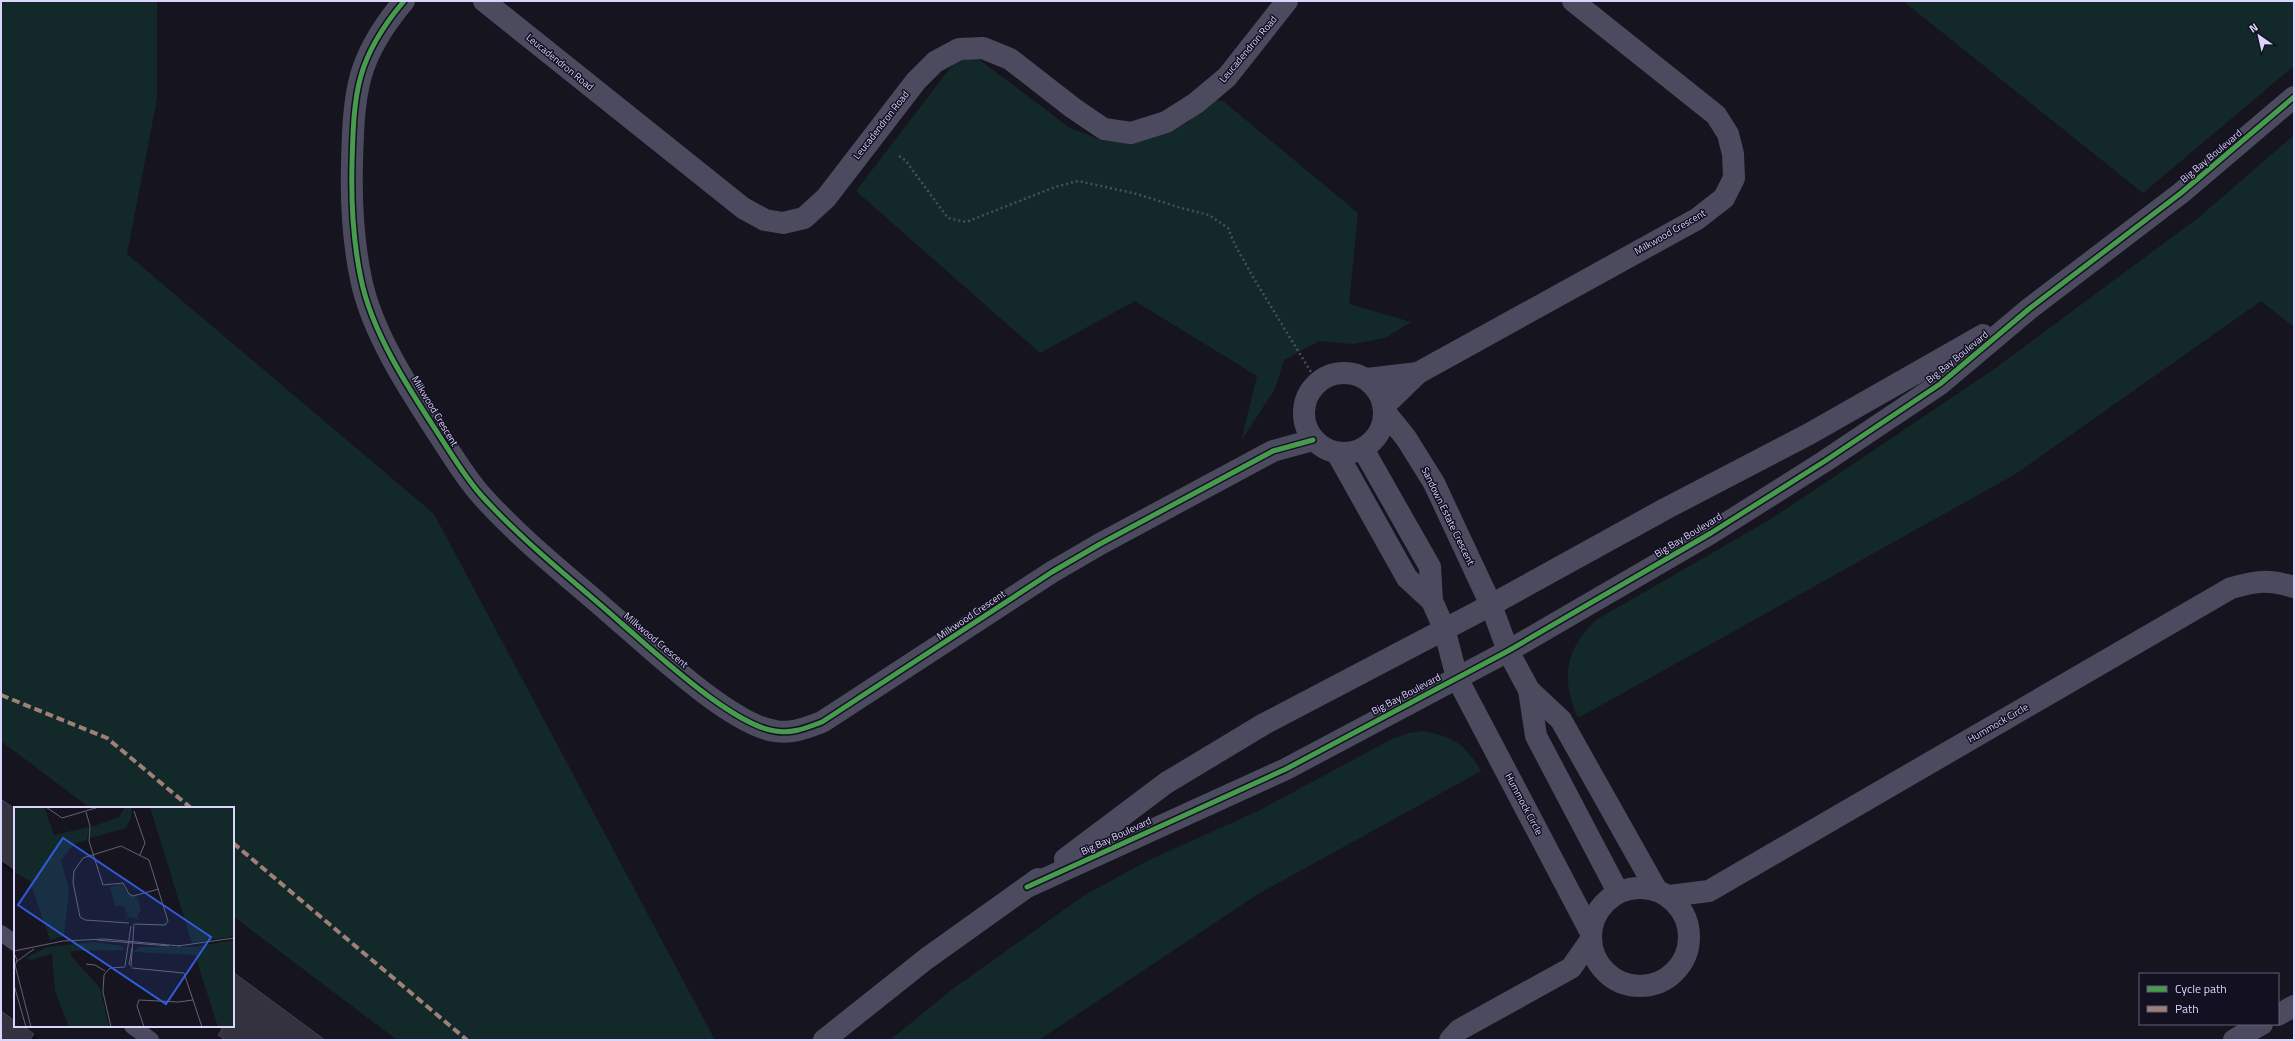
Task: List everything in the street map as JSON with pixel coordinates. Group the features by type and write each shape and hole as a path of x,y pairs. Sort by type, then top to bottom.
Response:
{"street":[{"name":"Milkwood Crescent","path":"404,1 372,44 361,71 354,107 352,183 356,245 361,280 370,311 380,335 421,408 479,493 506,521 640,640 720,705 748,721 774,731 797,732 822,722 1052,572 1273,451 1313,440"},
{"name":"Leucadendron Road","path":"484,1 743,208 765,220 783,224 804,218 826,198 916,81 935,62 959,49 983,48 1010,59 1073,108 1104,129 1131,133 1166,122 1196,103 1227,77 1287,1"},
{"name":"Milkwood Crescent","path":"1385,409 1418,372 1697,219 1724,198 1734,178 1733,154 1728,134 1716,115 1573,1"},
{"name":"Big Bay Boulevard","path":"1027,887 1286,769 1508,651 1711,533 1825,461 1940,384 2029,309 2181,193 2294,97"},
{"name":"Big Bay Boulevard","path":"824,1040 926,959 1027,887 1166,783 1264,724 1444,628 1491,605 1664,509 1809,434 2029,309"},
{"name":"Milkwood Crescent","path":"1367,379 1418,372"},
{"path":"1351,373 1367,379 1376,386 1385,409 1380,433 1373,442 1363,449 1351,453 1337,453 1324,449 1313,440 1306,428 1304,414 1307,397 1317,382 1332,374 1351,373"},
{"name":"Sandown Estate Crescent","path":"1385,409 1406,438 1434,483 1491,605 1508,651"},
{"name":"Milkwood Crescent","path":"1273,451 1304,414"},
{"path":"1363,449 1430,567 1432,600 1444,628"},
{"path":"1337,453 1408,578 1432,600"},
{"name":"Hummock Circle","path":"1662,892 1709,890 2231,588 2250,582 2273,580 2294,586"},
{"name":"Hummock Circle","path":"1444,628 1456,678 1590,936"},
{"path":"1508,651 1529,690 1561,720 1662,892 1682,909 1689,926 1689,947 1680,966 1665,980 1645,986 1624,984 1607,974 1595,959 1590,936"},
{"path":"1529,690 1536,736 1618,892"},
{"path":"1450,1040 1459,1030 1571,968 1590,936 1599,908 1618,892 1637,887 1662,892"},
{"path":"1689,926 1709,890"},
{"path":"1571,968 1607,974"},
{"path":"2279,1014 2294,1006"},
{"path":"2234,1040 2260,1025"}],"lane":[{"path":"1,933 14,941"},
{"path":"133,1027 151,1040"}],"path":[{"path":"873,136 905,160 948,218 966,222 1054,187 1078,181 1137,194 1209,215 1228,228 1235,245 1253,277 1317,382"}],"green space":[{"path":"1,1 157,1 157,99 127,254 434,514 715,1040 397,1040 234,917 234,807 89,807 1,741"},
{"path":"1903,1 2294,1 2294,66 2143,193"},
{"path":"977,58 1070,128 1104,141 1139,141 1187,123 1208,99 1223,101 1358,213 1349,304 1411,322 1385,338 1353,344 1319,341 1284,360 1275,389 1241,441 1257,376 1135,301 1040,353 856,191 957,59"},
{"path":"2294,135 2294,327 2261,301 2014,475 1578,718 1569,691 1569,666 1577,643 1585,631 1596,620 1771,519 1990,372 2198,218"},
{"path":"1424,731 1451,739 1464,748 1481,771 1258,894 1039,1040 890,1040 954,988 1085,895 1147,861 1258,811 1392,739 1408,733"}],"building":[{"path":"1,799 14,808 14,869 1,860"},
{"path":"234,973 325,1040 225,1040 218,1035 222,1029 219,1027 234,1027"},
{"path":"1,1011 14,1020 14,1027 24,1027 34,1034 30,1040 1,1040"}],"marked path":[{"path":"1,695 107,738 190,807"},
{"path":"234,844 467,1040"}],"cycle path":[{"path":"404,1 388,21 367,58 361,76 354,115 352,192 356,250 366,299 383,340 404,380 459,466 475,488 497,512 549,561 673,668 716,702 757,726 775,731 787,732 799,730 822,722 1052,572 1100,544 1273,451 1313,440"},
{"path":"1027,887 1286,769 1508,651 1711,533 1825,461 1940,384 2029,309 2181,193 2294,97"}]}
